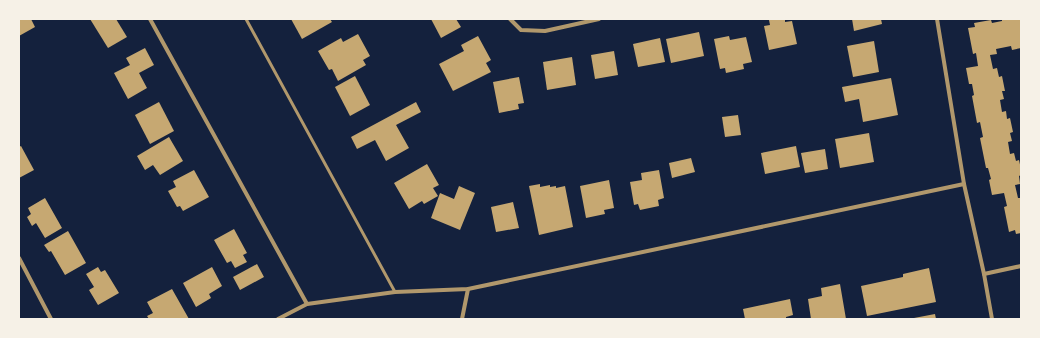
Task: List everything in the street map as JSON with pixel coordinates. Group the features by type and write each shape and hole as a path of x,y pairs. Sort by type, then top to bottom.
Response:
{"street":[{"path":"150,19 307,304"},
{"path":"510,19 521,30 545,31 598,19"},
{"path":"937,19 964,184 984,274 992,319"},
{"path":"278,319 307,304 395,292 468,289 964,184"},
{"path":"19,258 50,319"},
{"path":"984,274 1021,268"},
{"path":"462,319 468,289"}],"lane":[{"path":"246,19 395,292"}],"building":[{"path":"19,19 31,19 35,27 19,36"},
{"path":"90,19 116,19 127,37 108,48"},
{"path":"291,19 330,19 332,22 302,39"},
{"path":"431,19 456,19 461,27 441,38"},
{"path":"785,19 785,22 792,21 797,44 769,50 764,26 770,25 769,20"},
{"path":"852,19 881,19 882,24 854,31"},
{"path":"1002,19 1020,19 1021,21 1021,48 1012,50 1011,46 996,49 997,54 990,55 993,69 997,68 999,77 1002,76 1005,91 1002,91 1004,99 1000,100 1002,112 1006,111 1007,119 1010,118 1013,132 1010,133 1012,141 1008,142 1010,154 1014,153 1016,161 1019,160 1021,169 1021,175 1019,176 1020,184 1015,185 1018,198 1021,198 1021,233 1016,234 1015,230 1009,232 1004,207 1007,206 1004,193 992,195 989,180 991,179 988,168 986,168 980,138 983,137 980,122 977,123 972,96 974,95 972,84 969,84 966,68 978,66 976,53 973,54 968,28 975,27 974,23 991,20 992,23 1002,21"},
{"path":"699,32 704,56 671,63 666,39"},
{"path":"358,34 370,56 363,60 366,65 338,81 332,69 329,70 318,51 341,38 343,42"},
{"path":"478,36 491,60 486,63 491,72 453,91 439,64 464,51 461,45"},
{"path":"729,36 730,40 746,37 752,62 743,64 744,69 726,73 725,68 720,69 714,39"},
{"path":"660,38 665,62 638,67 633,44"},
{"path":"874,41 879,72 853,77 847,46"},
{"path":"145,48 154,65 139,73 147,88 128,99 114,73 130,65 126,58"},
{"path":"614,51 618,75 595,79 591,55"},
{"path":"572,57 576,85 547,90 543,62"},
{"path":"355,76 370,105 350,116 335,87"},
{"path":"519,77 524,103 518,104 519,109 499,113 493,82"},
{"path":"891,78 898,115 863,122 859,99 845,102 842,87"},
{"path":"159,102 174,131 150,144 135,115"},
{"path":"416,102 421,112 396,125 409,148 386,161 375,140 357,149 351,137"},
{"path":"738,115 741,135 725,137 722,117"},
{"path":"869,133 874,162 840,168 835,139"},
{"path":"169,137 183,161 160,175 153,165 145,170 137,156"},
{"path":"21,146 34,170 19,178 19,147"},
{"path":"796,146 800,167 765,174 761,153"},
{"path":"825,149 828,169 805,173 801,153"},
{"path":"691,158 695,172 672,178 669,163"},
{"path":"427,164 439,185 433,188 438,196 424,204 422,201 409,209 394,183"},
{"path":"194,170 209,197 183,211 180,206 177,207 168,191 176,187 173,181"},
{"path":"659,170 664,198 658,200 659,206 640,210 638,204 634,205 630,182 642,180 641,173"},
{"path":"609,180 614,208 604,210 605,214 586,218 580,186"},
{"path":"540,184 540,187 550,185 550,187 556,186 556,188 565,186 573,227 539,235 529,186"},
{"path":"459,186 475,193 460,230 431,218 440,193 454,199"},
{"path":"45,198 62,228 45,238 36,223 32,226 27,217 31,214 28,208"},
{"path":"513,202 519,228 496,232 491,207"},
{"path":"234,229 247,253 243,255 247,262 235,268 231,261 227,263 214,240"},
{"path":"68,231 86,263 65,275 51,251 49,252 44,245"},
{"path":"257,264 264,277 240,290 233,277"},
{"path":"98,267 101,272 105,270 119,293 98,305 89,290 94,287 86,274"},
{"path":"212,267 222,286 209,294 211,298 196,307 183,283"},
{"path":"929,268 936,302 867,316 861,286 903,277 903,274"},
{"path":"840,284 846,319 811,319 808,299 822,296 821,288"},
{"path":"172,289 189,319 149,319 147,316 153,313 147,302"},
{"path":"790,299 793,315 786,317 786,319 745,319 743,309"},
{"path":"935,314 936,319 914,318"}]}
